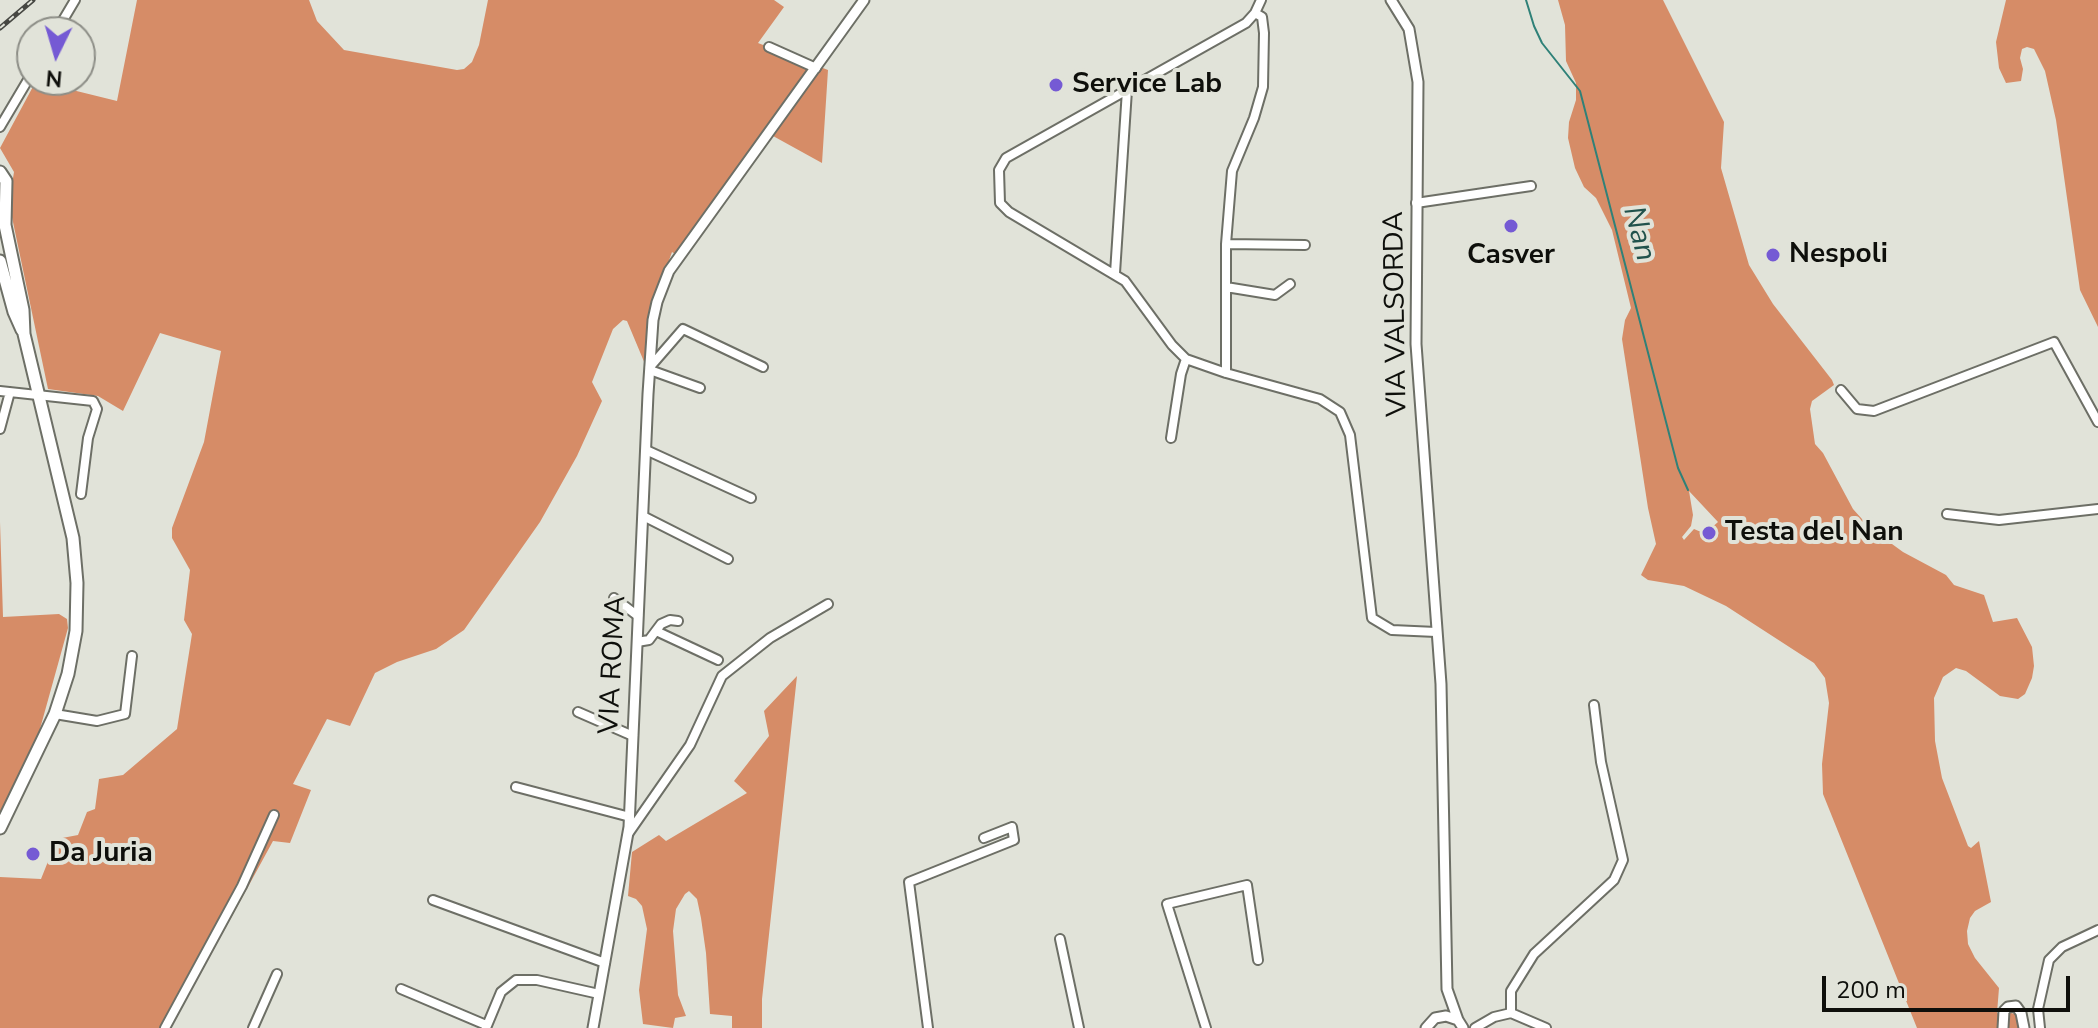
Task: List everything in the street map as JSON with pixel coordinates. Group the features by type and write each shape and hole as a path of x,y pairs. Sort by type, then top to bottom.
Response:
{"main road":[{"path":"0,172 6,181 2,195 5,225 23,310 24,334 73,538 77,583 76,631 68,674 55,714 0,828"},
{"path":"0,261 14,312 24,334"}],"street":[{"name":"VIA ROMA","path":"593,1028 630,817 650,368 657,302 669,271 864,0"},
{"path":"1255,13 1262,17 1264,33 1263,87 1232,171 1226,244 1226,373 1186,359 1172,345 1125,281 1009,212 1000,203 997,187 999,170 1006,158 1246,23 1261,0"},
{"name":"VIA VALSORDA","path":"1391,0 1409,29 1418,82 1416,344 1441,684 1447,989 1460,1023"},
{"path":"769,47 816,68"},
{"path":"1115,273 1127,90"},
{"path":"0,127 18,96"},
{"path":"1416,203 1531,186"},
{"path":"1226,244 1305,245"},
{"path":"1226,287 1275,295 1290,284"},
{"path":"700,388 650,368 683,329 763,367"},
{"path":"1841,390 1857,409 1874,411 2054,342 2098,422"},
{"path":"1171,438 1186,359"},
{"name":"VIA VALSORDA","path":"1226,373 1320,399 1340,412 1350,435 1372,618 1392,630 1436,632"},
{"path":"0,429 5,391 93,401 97,409 88,438 81,494"},
{"path":"646,450 751,498"},
{"path":"1947,514 1999,520 2098,509"},
{"path":"643,516 728,559"},
{"path":"614,598 638,616"},
{"path":"628,835 690,745 722,676 770,638 828,604"},
{"path":"637,642 649,640 661,624 678,621"},
{"path":"656,631 718,660"},
{"path":"55,714 97,721 125,714 132,656"},
{"path":"1511,1013 1511,991 1534,954 1614,880 1623,860 1601,762 1594,705"},
{"path":"578,712 633,736"},
{"path":"516,787 630,817"},
{"path":"165,1028 242,886 274,815"},
{"path":"928,1028 909,882 1014,840 1012,827 984,838"},
{"path":"1206,1028 1167,904 1247,885 1258,960"},
{"path":"433,900 605,963"},
{"path":"2040,1028 2038,1009 2049,960 2062,947 2098,930"},
{"path":"1060,939 1079,1028"},
{"path":"253,1028 277,974"},
{"path":"401,989 486,1027 501,992 516,980 537,980 599,994"},
{"name":"VIA VALSORDA","path":"1426,1028 1435,1018 1447,989"},
{"path":"2003,1028 2004,1011 2016,1006 2024,1028"},
{"path":"1511,1013 1525,1024 1546,1028"},
{"path":"1435,1018 1446,1016 1467,1026 1477,1026 1511,1013"}],"shaded area":[{"path":"137,0 309,0 317,21 344,50 457,70 464,69 472,62 479,45 488,0 774,0 784,7 758,43 828,70 822,163 764,131 678,256 672,252 648,319 645,364 627,321 623,320 613,329 592,382 602,401 577,456 540,522 464,630 436,649 375,673 350,726 327,719 293,784 311,790 290,843 273,841 171,1028 0,1028 0,877 41,879 57,839 78,835 87,812 95,809 99,779 123,775 177,729 192,634 184,620 190,570 172,538 172,528 204,442 221,351 160,333 123,411 98,396 48,389 9,203 14,172 0,148 28,96 96,96 117,101"},
{"path":"1558,0 1663,0 1724,122 1721,168 1749,265 1773,304 1834,385 1812,401 1810,409 1815,444 1853,509 1870,528 1903,552 1946,575 1954,585 1984,595 1993,622 2017,618 2032,647 2032,678 2025,694 2018,699 2000,696 1966,671 1956,668 1943,677 1934,698 1935,741 1942,778 1968,846 1971,848 1979,841 1991,902 1975,911 1970,918 1968,944 1999,988 1997,1013 2006,1016 2015,1014 2020,1028 1917,1028 1823,794 1822,764 1829,703 1825,678 1814,663 1726,606 1684,586 1648,580 1641,575 1656,544 1622,339 1625,320 1631,308 1612,230 1596,198 1584,187 1575,168 1568,138 1576,100 1576,83 1566,61 1565,25","holes":["1689,491 1718,522 1709,530 1701,532 1694,529 1684,540 1682,537 1691,526 1693,515"]},
{"path":"2006,0 2098,0 2098,327 2080,290 2056,120 2045,71 2034,49 2027,47 2022,49 2020,58 2023,69 2021,81 2006,83 1999,68 1996,42"},
{"path":"0,522 3,617 59,614 67,619 68,628 38,736 0,821"},
{"path":"797,676 762,999 762,1028 732,1028 732,1016 710,1014 701,918 697,899 689,891 676,909 673,931 678,995 686,1016 675,1018 673,1028 643,1024 639,990 647,929 642,906 628,896 632,852 659,835 666,841 747,793 734,781 769,736 764,711"}],"waterway":[{"name":"Nan","path":"1526,0 1542,43 1580,91 1678,468 1688,490"}],"railway":[{"path":"0,28 33,0"}],"place":[{"name":"Service Lab","path":"1056,85"},
{"name":"Casver","path":"1511,226"},
{"name":"Nespoli","path":"1773,255"},
{"name":"Testa del Nan","path":"1709,533"},
{"name":"Da Juria","path":"33,854"}]}
